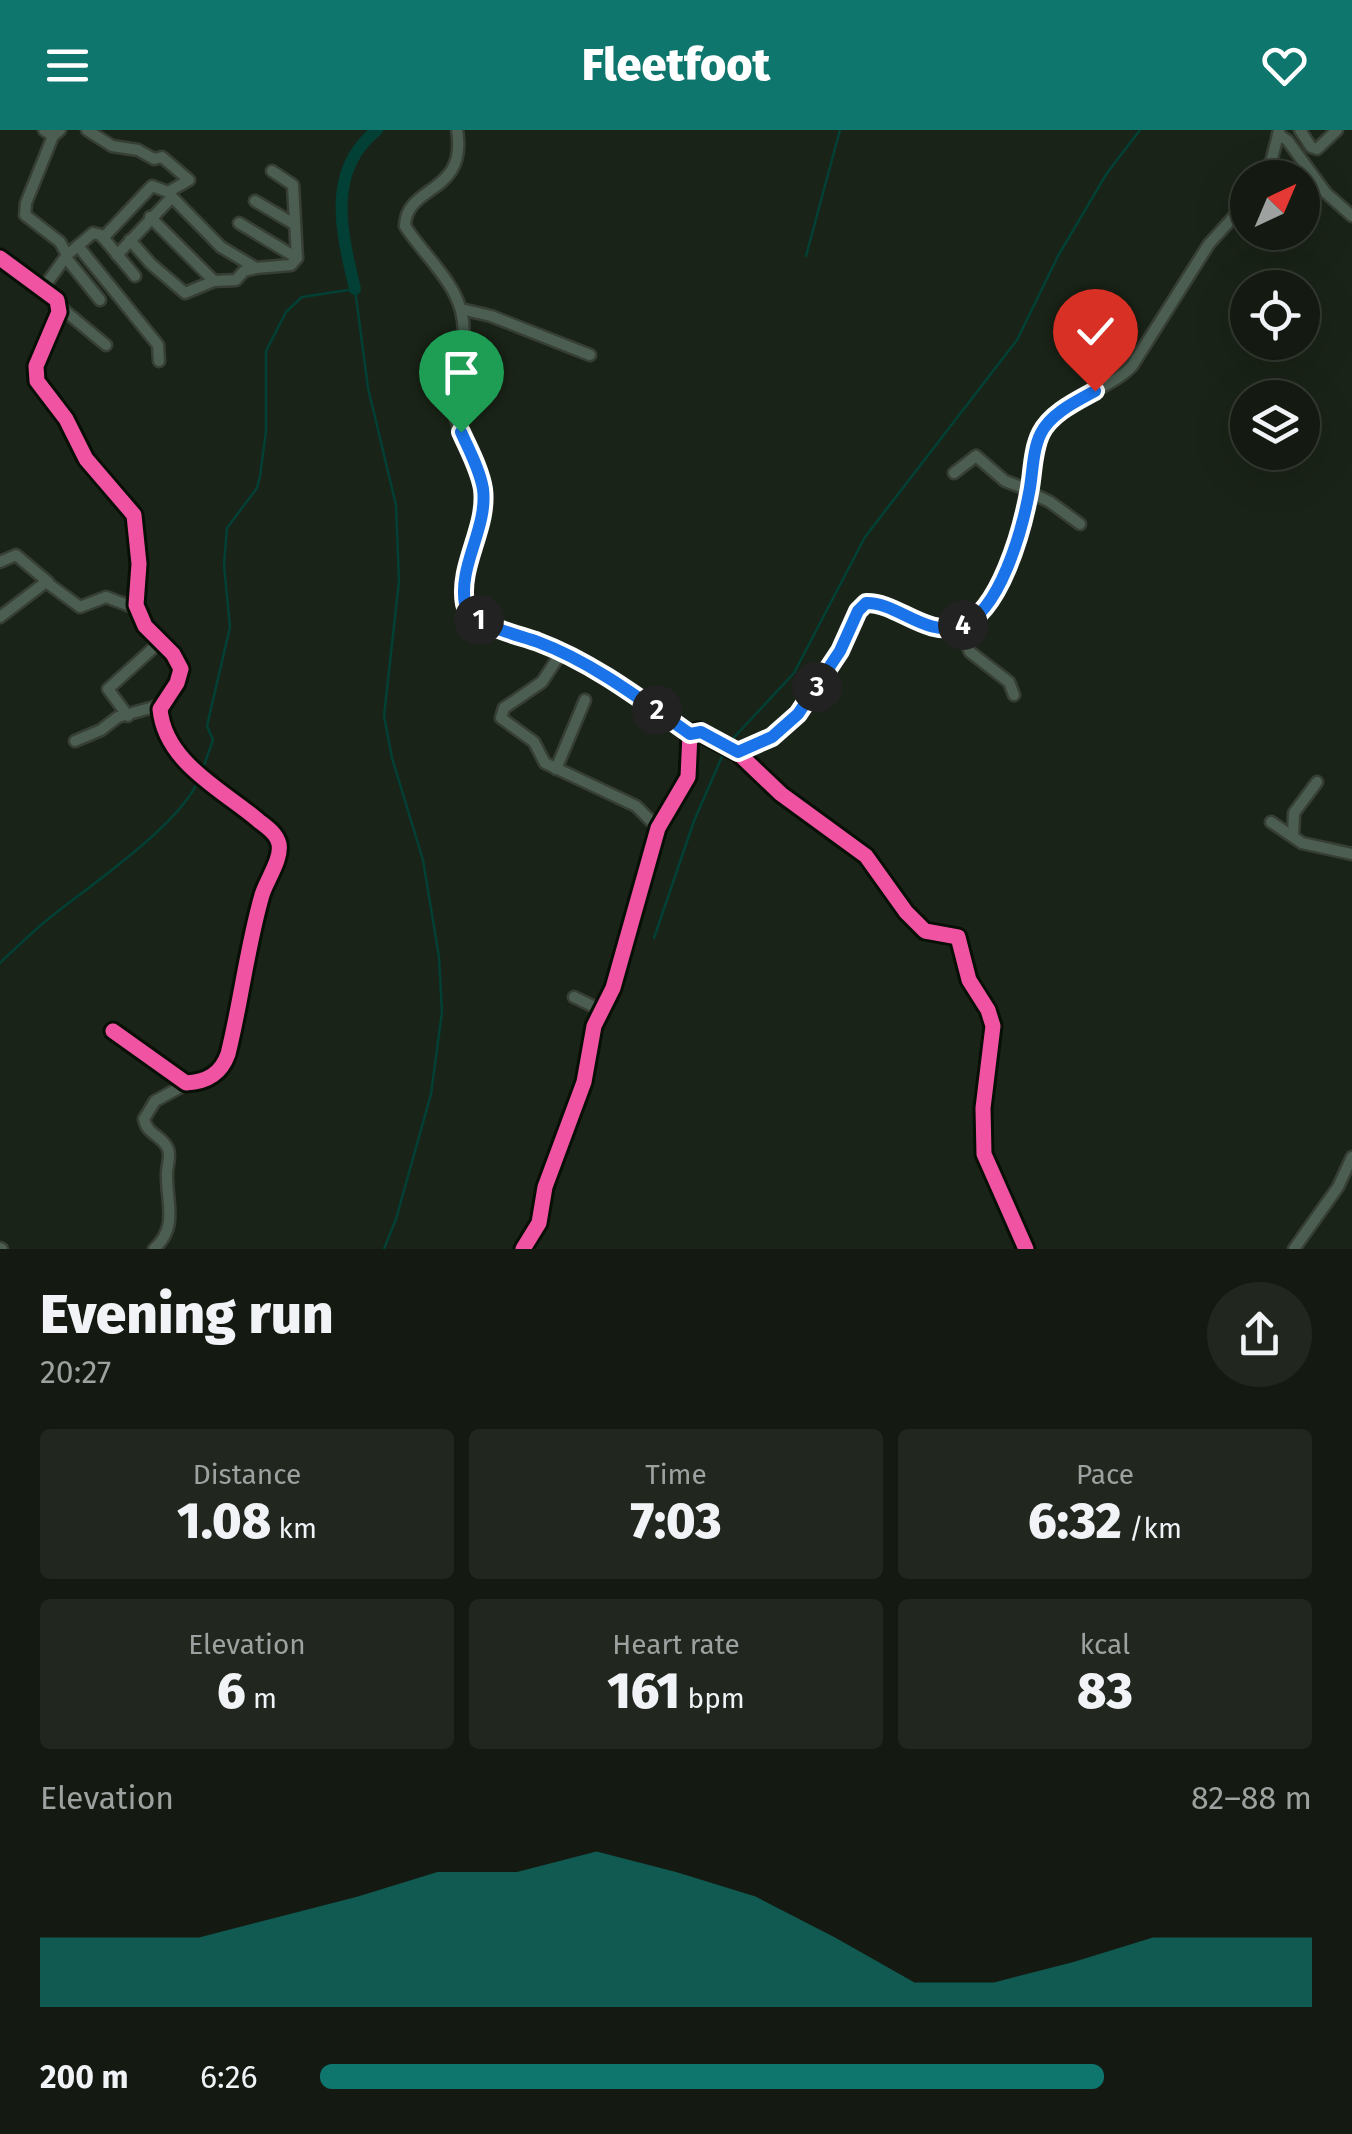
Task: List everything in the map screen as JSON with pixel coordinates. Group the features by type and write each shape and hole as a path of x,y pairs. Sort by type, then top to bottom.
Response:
{"street":[{"path":"86,130 112,146 138,150 154,160 162,157 189,180 168,192 152,186 103,238"},
{"path":"457,130 460,152 454,167 442,183 413,204 405,219 410,234 439,266 461,310 463,337 453,389 455,418 480,476 483,497 467,572 466,607 482,622 561,653 618,685 690,734"},
{"path":"1300,130 1317,150 1337,130"},
{"path":"52,132 25,215 60,242 100,300"},
{"path":"1271,160 1278,132"},
{"path":"1278,132 1326,193 1352,216"},
{"path":"272,171 293,185 298,258"},
{"path":"116,254 172,197 221,247 256,268"},
{"path":"255,201 294,224"},
{"path":"150,218 214,280"},
{"path":"730,748 772,737 798,714 866,603 875,603 920,623 959,627 980,612 997,590 1020,532 1044,428 1065,408 1123,376 1143,351 1209,244 1230,220"},
{"path":"239,224 298,258"},
{"path":"44,287 93,232 103,238 134,276"},
{"path":"130,240 151,264 185,292 214,280 236,280 244,271 291,265 298,258"},
{"path":"78,246 156,342 159,361"},
{"path":"0,258 44,287 59,306 106,345"},
{"path":"59,306 36,366 36,381 61,412 86,459 134,515 138,609 145,626 173,654 181,669 161,705 163,726 192,770 270,830 279,848 262,895 226,1060 216,1074 154,1101 145,1114 146,1128 166,1144 169,1155 170,1225 154,1249"},
{"path":"461,310 491,316 590,355"},
{"path":"954,473 976,456 1005,481 1044,498 1080,524"},
{"path":"0,562 16,556 80,608 106,597 138,609"},
{"path":"0,617 48,582"},
{"path":"959,627 970,652 1008,682 1014,695"},
{"path":"128,716 108,689 160,642"},
{"path":"561,653 538,686 504,708 500,716 530,738 546,764 636,806 658,828"},
{"path":"556,769 585,700"},
{"path":"75,741 101,730 118,717 161,705"},
{"path":"690,734 698,730 730,748 792,803 866,856 919,926 930,933 958,937 969,980 993,1026 983,1108 984,1154 1026,1249"},
{"path":"524,1249 539,1223 545,1187 584,1082 594,1026 614,983 658,828 688,776 690,734"},
{"path":"1294,836 1294,814 1318,782"},
{"path":"1271,822 1305,844 1352,854"},
{"path":"574,997 601,1010"},
{"path":"113,1032 188,1083"},
{"path":"1294,1249 1338,1187 1352,1156"}],"waterway":[{"path":"355,289 343,225 344,184 350,164 377,130"},
{"path":"806,256 840,130"},
{"path":"727,745 794,673 865,537 1017,340 1058,256 1107,173 1140,130"},
{"path":"202,771 213,740 207,726 230,627 224,565 227,528 257,488 260,476 266,431 266,351 286,312 302,297 355,289 368,388 396,505 399,581 384,716 392,758 423,860 439,957 442,1012 431,1094 384,1249"},
{"path":"654,938 694,821 724,752"},
{"path":"0,963 45,921 155,834 199,779"}],"cycle path":[{"path":"0,258 57,300 59,312 36,366 37,381 66,419 86,459 134,515 139,564 136,605 145,626 173,654 181,669 160,709 164,728 184,760 268,828 279,844 257,915 228,1054 217,1072 207,1079 186,1083 113,1031"},
{"path":"523,1249 539,1223 545,1187 584,1082 594,1026 613,988 658,828 688,777 690,734 698,731 738,753 781,794 866,856 906,912 925,931 958,937 969,980 993,1026 983,1108 984,1154 1026,1249"}],"route":[{"path":"461,432 483,488 479,530 465,589 469,613 482,622 548,646 618,685 690,734 701,732 738,752 772,737 798,714 840,651 862,605 875,603 920,623 946,628 959,627 987,605 1020,532 1044,428 1065,408 1095,391"}]}
